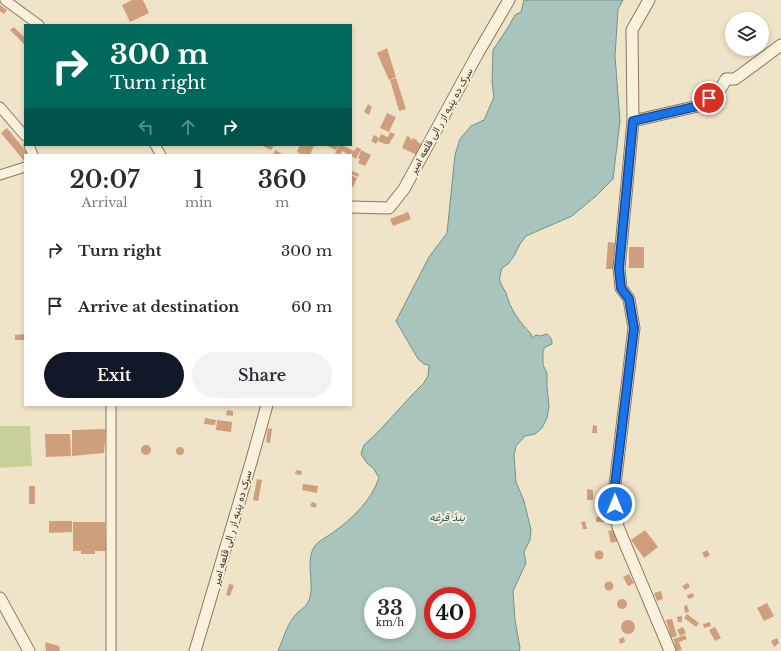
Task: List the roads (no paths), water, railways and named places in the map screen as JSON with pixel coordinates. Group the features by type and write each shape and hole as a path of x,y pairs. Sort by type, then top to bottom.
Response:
{"street":[{"path":"4,0 39,24"},
{"name":"سرک ده پنبه از ر الی قلعه امیر","path":"352,207 389,208 404,189 478,53 509,0"},
{"path":"649,0 632,30 633,121 619,268 621,288 629,299 634,328 614,493 618,527 670,651"},
{"path":"633,121 698,106 720,90 726,79 735,79 781,45"},
{"path":"0,107 24,135"},
{"path":"0,174 24,166"},
{"path":"111,406 111,651"},
{"name":"سرک ده پنبه از ر الی قلعه امیر","path":"195,651 267,406"},
{"path":"0,598 28,651"}],"water":[{"name":"بندٔ قرغه","path":"524,0 623,0 618,9 615,56 620,121 613,179 596,196 572,216 526,236 508,264 502,268 500,276 500,282 513,310 531,334 532,338 536,335 540,336 547,334 551,338 552,342 552,344 545,347 543,351 543,365 547,373 549,406 547,418 542,428 535,434 525,436 516,446 514,455 516,482 524,501 531,530 530,540 524,552 526,563 513,591 515,620 520,648 519,651 278,651 286,629 295,615 305,607 309,601 311,591 310,564 312,551 319,542 333,533 357,512 371,495 379,478 374,469 367,463 361,454 364,445 423,384 428,376 429,365 424,364 418,359 396,321 429,257 447,233 455,155 460,139 471,126 484,120 494,97 492,83 493,50 515,15 521,12"}]}
